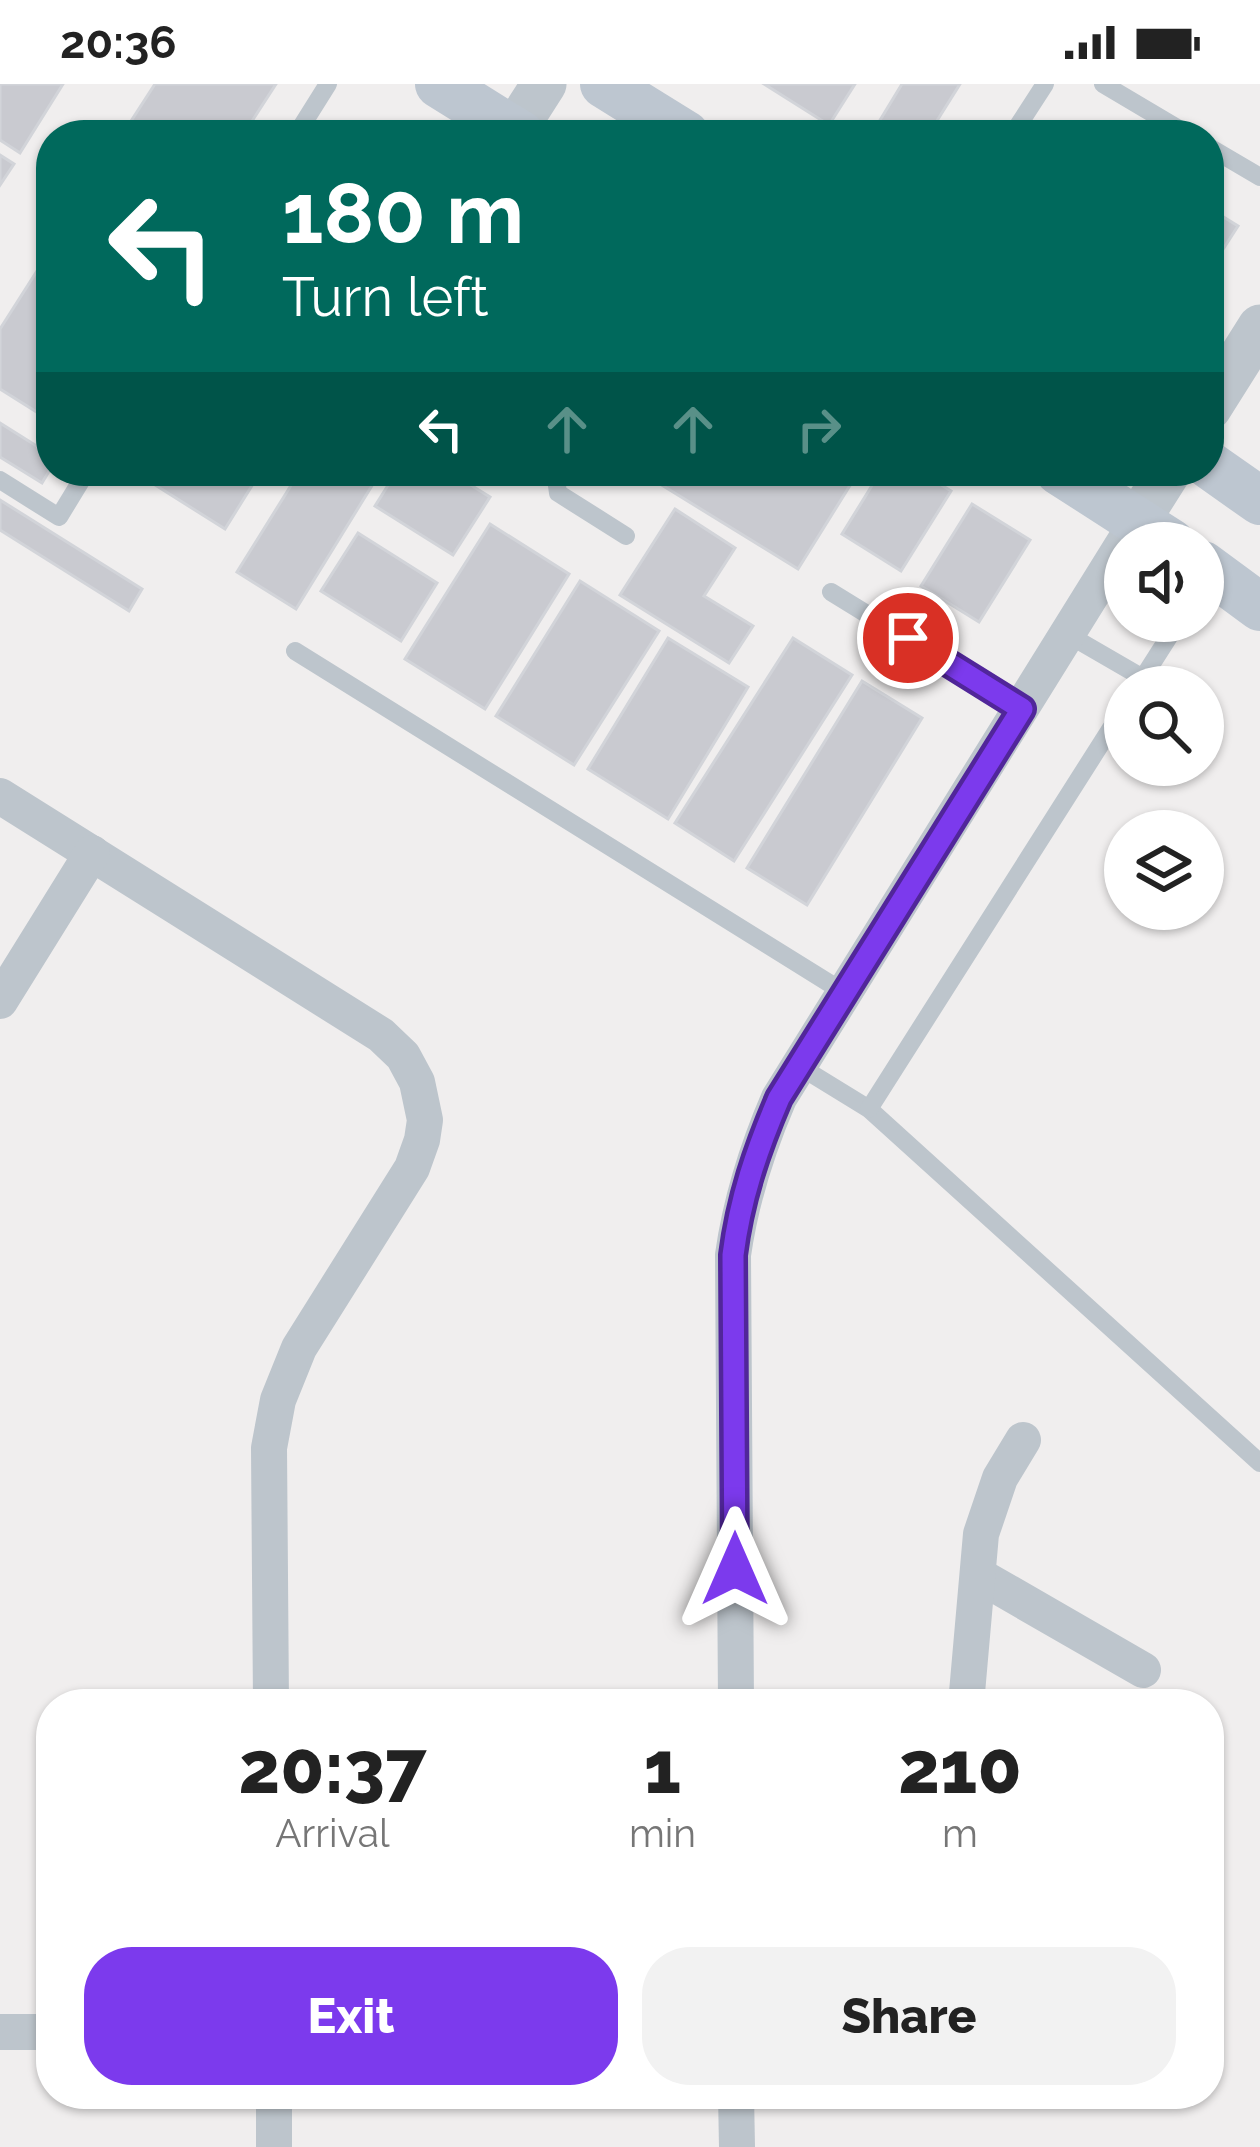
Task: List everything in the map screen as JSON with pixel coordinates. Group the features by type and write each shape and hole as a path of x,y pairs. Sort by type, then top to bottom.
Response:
{"main road":[{"path":"439,84 497,120"},
{"path":"604,84 662,120"},
{"path":"1224,476 1260,501"},
{"path":"1083,486 1139,522"},
{"path":"1224,580 1260,607"}],"street":[{"path":"525,120 544,84"},
{"path":"1224,384 1260,327"},
{"path":"1157,522 1166,486"},
{"path":"736,1689 733,1255 756,1151 779,1098 1067,634 1104,591"},
{"path":"0,796 380,1035 403,1056 423,1101 422,1140 412,1168 299,1348 278,1400 269,1448 271,1689"},
{"path":"0,1001 92,853"},
{"path":"967,1689 981,1534 1000,1478 1023,1440"},
{"path":"977,1575 1143,1670"},
{"path":"0,2032 36,2032"},
{"path":"274,2109 274,2147"},
{"path":"736,2109 736,2147"}],"lane":[{"path":"305,120 328,84"},
{"path":"1022,120 1045,84"},
{"path":"1103,84 1164,120"},
{"path":"1224,156 1260,178"},
{"path":"0,480 59,517 78,486"},
{"path":"557,486 558,493 626,536"},
{"path":"831,592 1022,709"},
{"path":"1067,634 1116,666"},
{"path":"295,651 844,993"},
{"path":"869,1109 1104,739"},
{"path":"799,1066 869,1109 1260,1462"}],"building":[{"path":"0,84 63,84 41,120 36,120 20,153 0,140"},
{"path":"155,84 276,84 253,120 132,120"},
{"path":"764,84 855,84 832,120 821,120"},
{"path":"902,84 960,84 937,120 880,120"},
{"path":"0,155 14,164 0,185"},
{"path":"1224,217 1238,226 1224,248"},
{"path":"36,273 36,412 0,389 0,329"},
{"path":"0,423 36,446 36,479 0,457"},
{"path":"157,486 252,486 225,529"},
{"path":"291,486 372,486 296,609 237,572"},
{"path":"388,486 472,486 490,497 453,555 375,506"},
{"path":"663,486 850,486 798,569"},
{"path":"872,486 943,486 951,491 901,571 842,534"},
{"path":"0,500 142,589 129,611 0,530"},
{"path":"972,504 1030,540 979,622 921,586"},
{"path":"675,509 735,548 704,596 753,626 729,663 620,595"},
{"path":"490,524 569,574 485,709 405,659"},
{"path":"358,533 437,583 401,641 321,591"},
{"path":"580,581 659,631 574,765 496,716"},
{"path":"668,638 748,687 668,819 588,769"},
{"path":"793,638 852,675 734,861 675,823"},
{"path":"862,681 922,718 807,905 747,868"}],"route":[{"path":"735,1569 733,1255 756,1151 779,1098 1022,709 908,638"}]}
